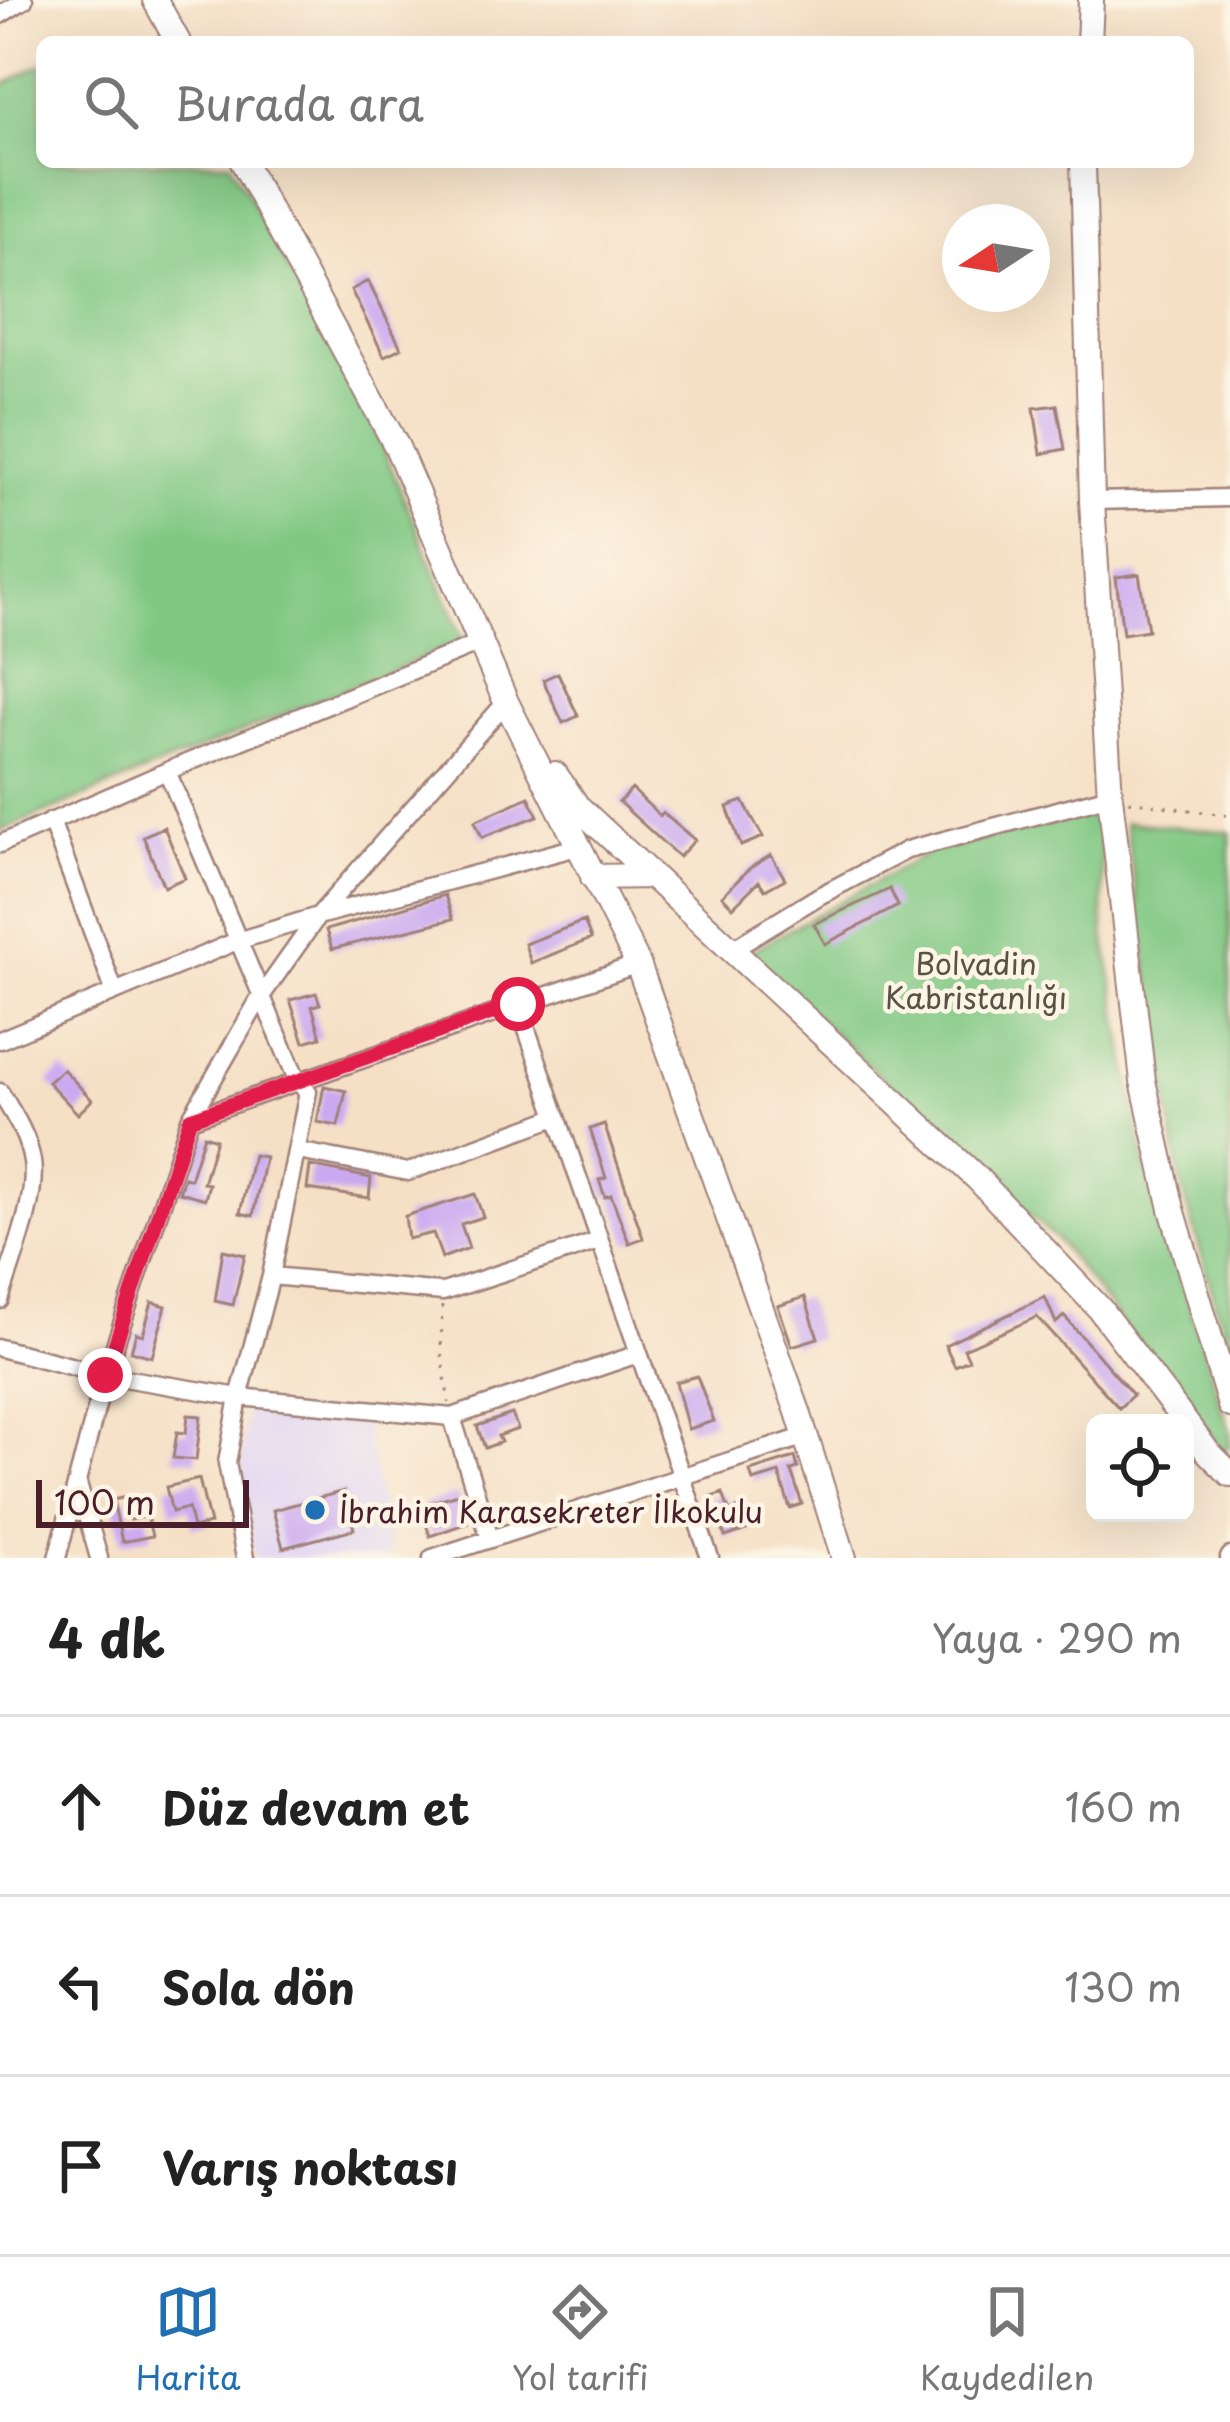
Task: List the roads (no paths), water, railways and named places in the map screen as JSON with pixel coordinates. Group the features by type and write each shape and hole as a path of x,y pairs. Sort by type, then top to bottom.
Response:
{"street":[{"path":"0,15 24,0"},
{"path":"155,0 175,36"},
{"path":"1089,36 1091,0"},
{"path":"246,168 397,447 506,702 638,964 806,1436 844,1558"},
{"path":"1083,168 1092,501 1110,796 1143,1081 1172,1209 1230,1405"},
{"path":"1092,501 1230,498"},
{"path":"0,844 479,643"},
{"path":"506,702 577,806 978,1179 1099,1308 1207,1451 1230,1474"},
{"path":"57,1558 105,1375 190,1119 260,998 318,916 506,702"},
{"path":"166,771 260,998 298,1082 308,1092 227,1463 245,1558"},
{"path":"729,951 819,896 908,850 1110,796"},
{"path":"51,821 114,990"},
{"path":"0,1040 237,941 577,847"},
{"path":"592,877 650,876"},
{"path":"190,1119 638,964"},
{"path":"518,1004 710,1558"},
{"path":"0,1092 21,1127 32,1162 31,1190 0,1300"},
{"path":"298,1151 408,1172 556,1117"},
{"path":"271,1276 443,1292 599,1241"},
{"path":"0,1348 105,1375 239,1396 452,1417 638,1354"},
{"path":"452,1417 490,1540"},
{"path":"432,1558 806,1436"},
{"path":"77,1480 99,1558"}],"place":[{"name":"İbrahim Karasekreter İlkokulu","path":"315,1510"}],"park label":[{"name":"Bolvadin Kabristanlığı","path":"976,979"}]}
